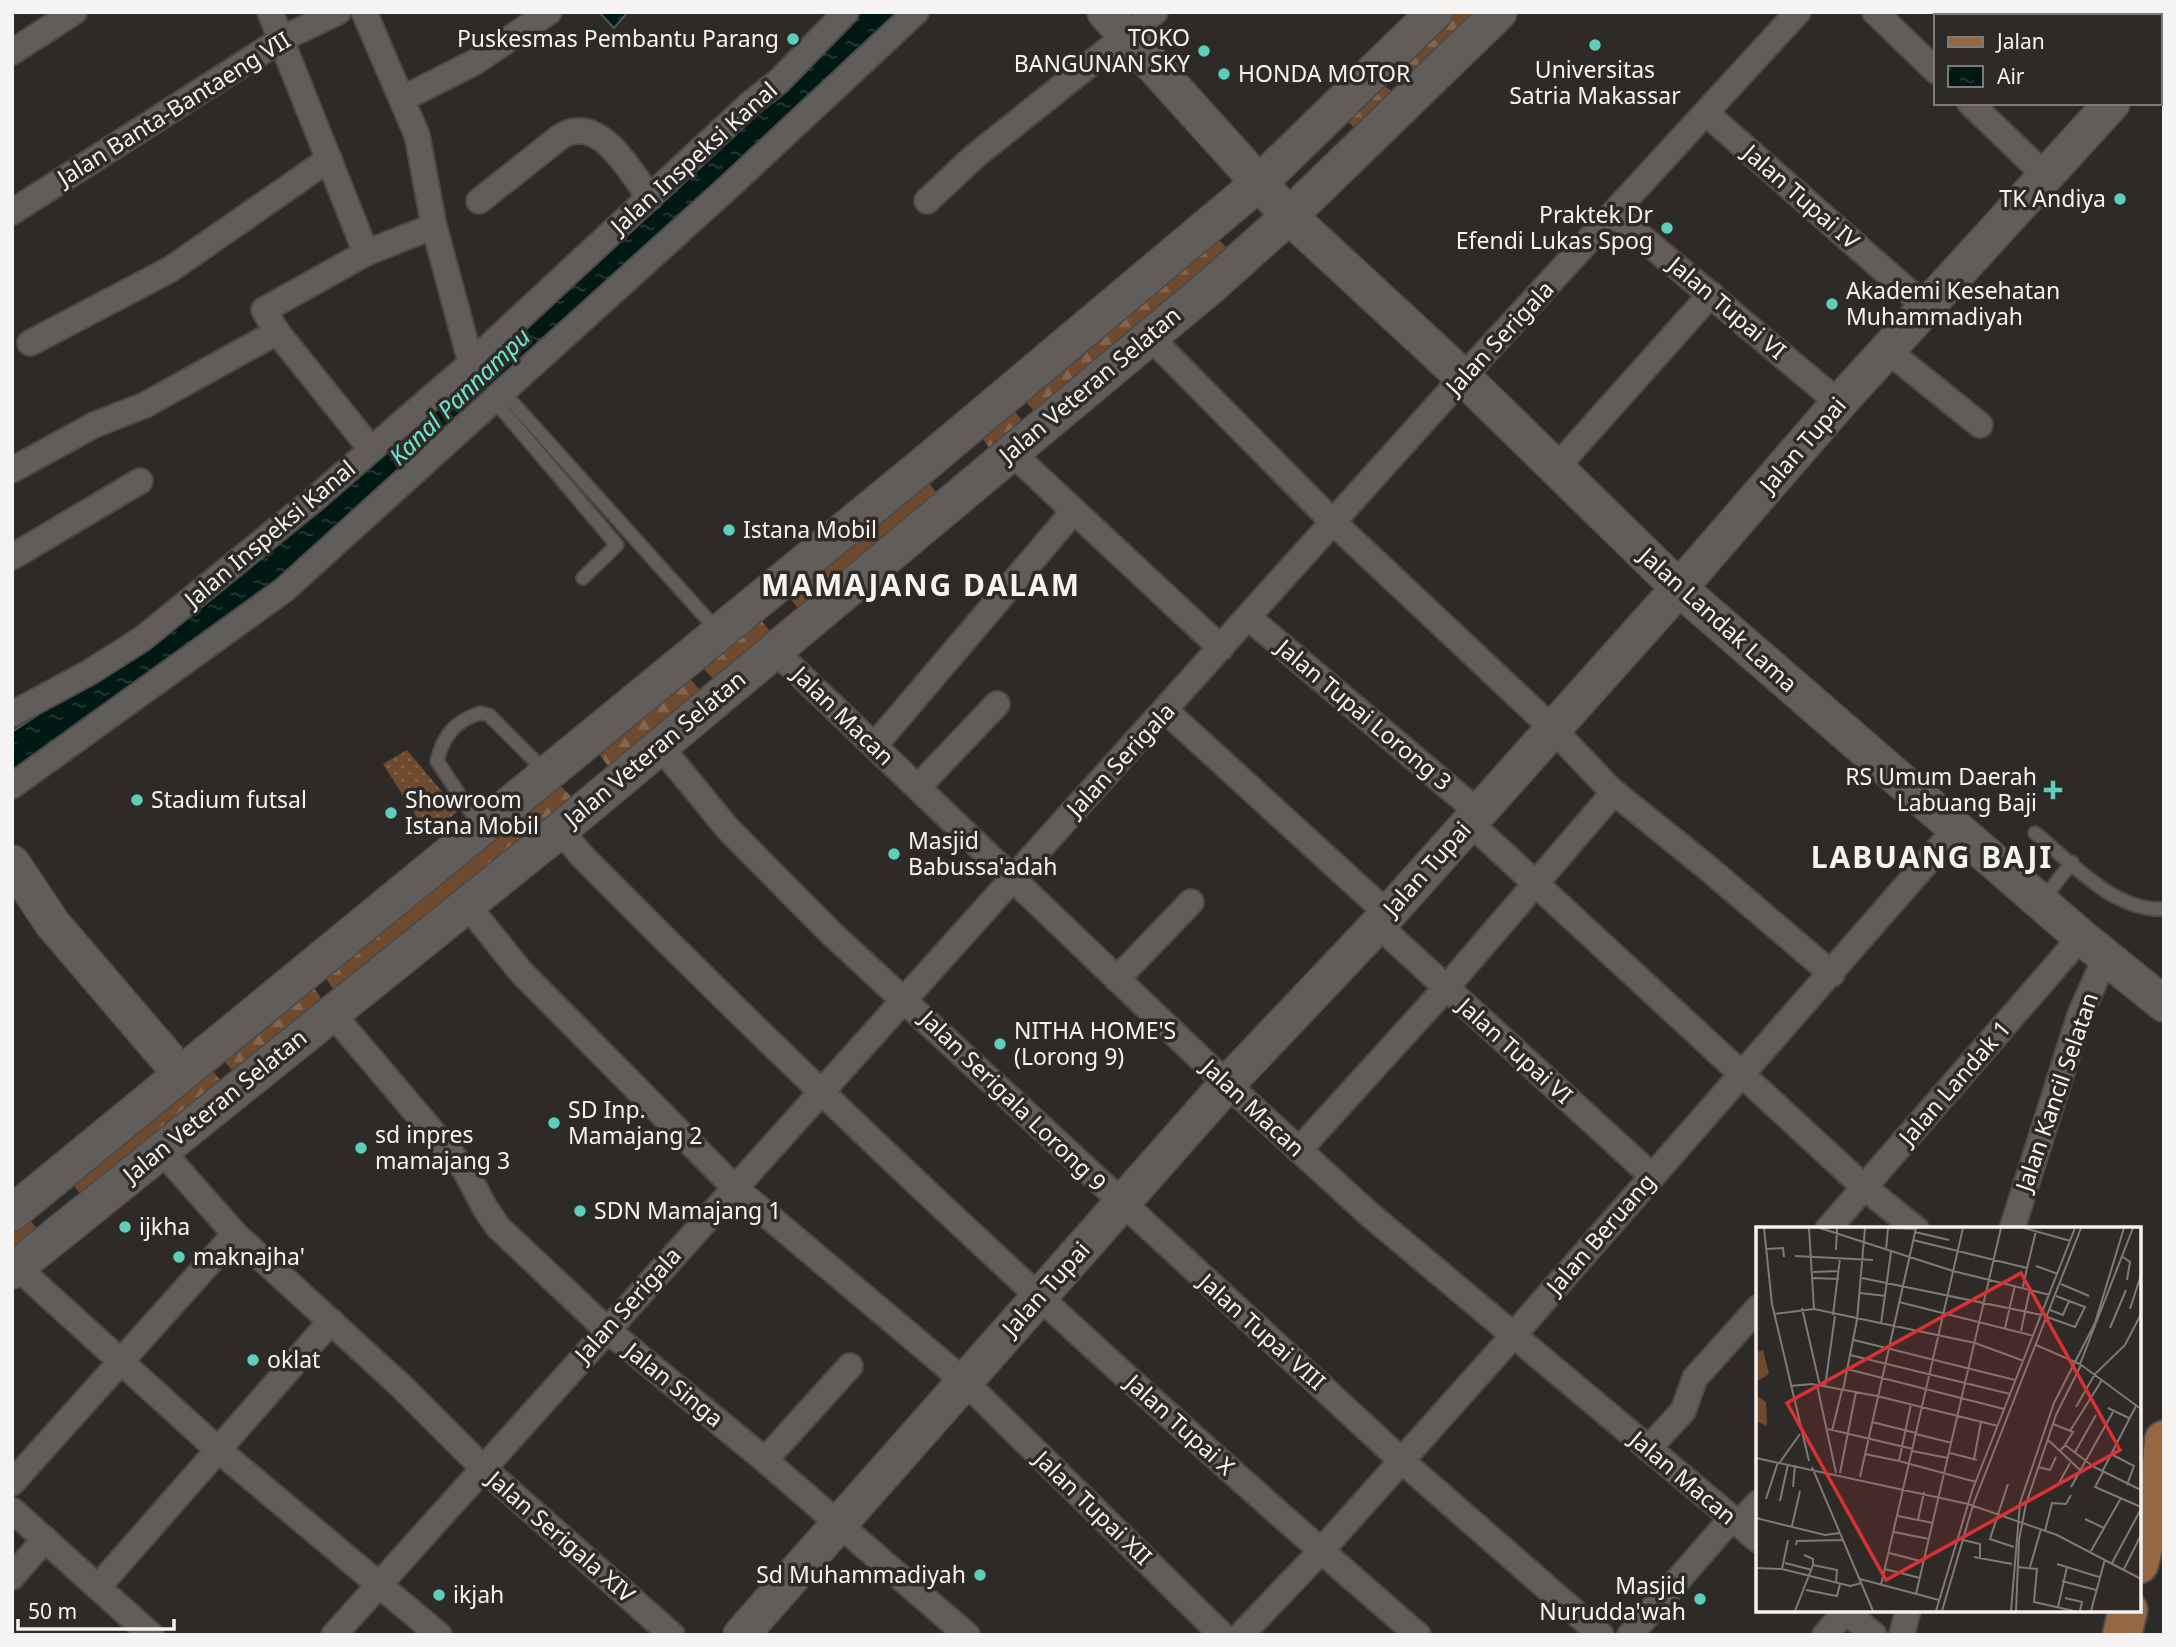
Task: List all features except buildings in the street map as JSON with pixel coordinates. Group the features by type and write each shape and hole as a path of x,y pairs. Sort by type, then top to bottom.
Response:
{"main road":[{"name":"Jalan Veteran Selatan","path":"12,1213 927,462 1260,182 1435,12"},
{"name":"Jalan Veteran Selatan","path":"15,1269 330,1011 560,830 953,498 1149,337 1289,216 1499,12"},
{"path":"1115,23 1289,216"},
{"name":"Jalan Tupai","path":"741,1635 1227,1084 1383,920 1679,588 1839,403 2110,105"},
{"name":"Jalan Landak Lama","path":"1289,216 1463,377 1679,588 2093,947 2164,1004"},
{"path":"927,462 953,498"},
{"path":"558,766 601,795"},
{"path":"12,863 52,923 181,1074"},
{"path":"42,1188 73,1223"},
{"path":"2141,1556 2163,1462"},
{"path":"2122,1635 2128,1612"}],"street":[{"path":"12,52 74,12"},
{"path":"270,12 366,253"},
{"name":"Jalan Banta-Bantaeng VII","path":"12,212 282,39 338,12"},
{"path":"364,12 404,98 417,135 434,226 471,363"},
{"path":"404,98 475,62 549,12"},
{"name":"Jalan Inspeksi Kanal","path":"12,714 142,639 372,449 471,363 750,104 779,81 846,12"},
{"path":"12,786 284,590 916,12"},
{"path":"927,201 1115,23 1155,12"},
{"name":"Jalan Serigala","path":"334,1635 1463,377 1798,12"},
{"path":"1875,12 1934,69"},
{"path":"1972,105 2046,176"},
{"name":"Jalan Tupai IV","path":"1707,114 1927,308"},
{"path":"479,201 560,137 574,130 591,132 608,143 650,198"},
{"path":"30,343 171,269 328,159"},
{"name":"Jalan Tupai VI","path":"1614,214 1839,403"},
{"path":"372,449 265,314 267,307 366,253 434,226"},
{"path":"1555,469 1711,293"},
{"path":"12,470 94,425 145,405 277,332"},
{"path":"1149,337 1334,523 1552,728 1609,789 1709,869 1832,974"},
{"path":"1887,350 1980,425"},
{"path":"1011,452 1221,648"},
{"path":"12,557 140,481"},
{"path":"875,745 1073,512"},
{"name":"Jalan Tupai Lorong 3","path":"1249,618 1474,817 1536,884 1865,1188 1914,1227"},
{"name":"Jalan Macan","path":"773,649 1116,979 1299,1150 1512,1337 1743,1528"},
{"path":"918,787 997,704"},
{"name":"Jalan Tupai VI","path":"1166,711 1383,920 1446,988 1652,1176"},
{"name":"Jalan Serigala Lorong 9","path":"660,746 729,829 832,934 904,998 1121,1204"},
{"path":"1299,1150 1536,884 1610,797 1609,789"},
{"name":"Jalan Beruang","path":"1241,1635 1321,1551 1512,1337 1956,829"},
{"name":"Jalan Tupai X","path":"560,830 582,856 820,1094 1038,1298 1418,1635"},
{"path":"1116,979 1191,902"},
{"name":"Jalan Tupai XII","path":"467,905 522,973 735,1188 964,1381 1222,1635"},
{"name":"Jalan Landak 1","path":"1830,1227 2093,947"},
{"name":"Jalan Kancil Selatan","path":"2013,1227 2080,1015 2093,947"},
{"name":"Jalan Singa","path":"330,1011 465,1170 485,1208 499,1227 606,1329 839,1522 967,1635"},
{"name":"Jalan Serigala XIV","path":"161,1150 235,1234 331,1321 482,1467 672,1635"},
{"name":"Jalan Tupai VIII","path":"1121,1204 1402,1461 1601,1635"},
{"path":"12,1483 235,1234"},
{"path":"15,1269 122,1361 216,1448 439,1635"},
{"path":"1648,1449 1683,1411 1695,1378 1756,1310"},
{"path":"97,1587 216,1448 331,1321"},
{"path":"765,1460 850,1366"},
{"path":"1630,1635 1743,1528 1756,1506"},
{"path":"12,1510 151,1635"},
{"path":"12,1577 45,1539"},
{"path":"1825,1635 1844,1612"},
{"path":"1846,1612 1874,1635"},
{"path":"1902,1635 1908,1612"}],"lane":[{"path":"498,396 617,545 583,578"},
{"path":"498,396 719,632"},
{"path":"482,829 437,761 443,740 454,726 480,713 489,715 558,766"},
{"path":"2035,833 2126,903 2150,910 2164,909"},
{"path":"2041,902 2071,862"}],"green space":[{"path":"1435,12 1499,12 1418,91 1386,60"},
{"path":"1370,75 1406,102 1367,140 1335,109"},
{"path":"1206,227 1239,260 1045,422 1014,389"},
{"path":"1004,397 1032,434 999,461 972,424"},
{"path":"918,470 946,504 807,620 779,584"},
{"path":"750,607 780,643 724,690 691,656"},
{"path":"679,666 710,702 619,781 589,740"},
{"path":"407,750 458,811 428,835 383,764"},
{"path":"548,774 584,809 342,1002 316,964"},
{"path":"304,974 330,1011 243,1083 213,1048"},
{"path":"202,1057 230,1093 91,1207 62,1171"},
{"path":"19,1207 48,1242 12,1271 12,1213"}],"water":[{"path":"599,12 628,12 614,28"},
{"name":"Kanal Pannampu","path":"857,12 902,12 288,574 12,774 12,732 142,646"}],"place":[{"name":"Puskesmas Pembantu Parang","path":"793,39"},
{"name":"Universitas Satria Makassar","path":"1595,45"},
{"name":"TOKO BANGUNAN SKY","path":"1204,51"},
{"name":"HONDA MOTOR","path":"1224,74"},
{"name":"TK Andiya","path":"2120,199"},
{"name":"Praktek Dr Efendi Lukas Spog","path":"1667,228"},
{"name":"Akademi Kesehatan Muhammadiyah","path":"1832,304"},
{"name":"Istana Mobil","path":"729,530"},
{"name":"RS Umum Daerah Labuang Baji","path":"2053,790"},
{"name":"Stadium futsal","path":"137,800"},
{"name":"Showroom Istana Mobil","path":"391,813"},
{"name":"Masjid Babussa'adah","path":"894,854"},
{"name":"NITHA HOME'S (Lorong 9)","path":"1000,1044"},
{"name":"SD Inp. Mamajang 2","path":"554,1123"},
{"name":"sd inpres mamajang 3","path":"361,1148"},
{"name":"SDN Mamajang 1","path":"580,1211"},
{"name":"ijkha","path":"125,1227"},
{"name":"maknajha'","path":"179,1257"},
{"name":"oklat","path":"253,1360"},
{"name":"Sd Muhammadiyah","path":"980,1575"},
{"name":"ikjah","path":"439,1595"},
{"name":"Masjid Nurudda'wah","path":"1700,1599"}],"district":[{"name":"MAMAJANG DALAM","path":"921,586"},
{"name":"LABUANG BAJI","path":"1932,858"}]}
